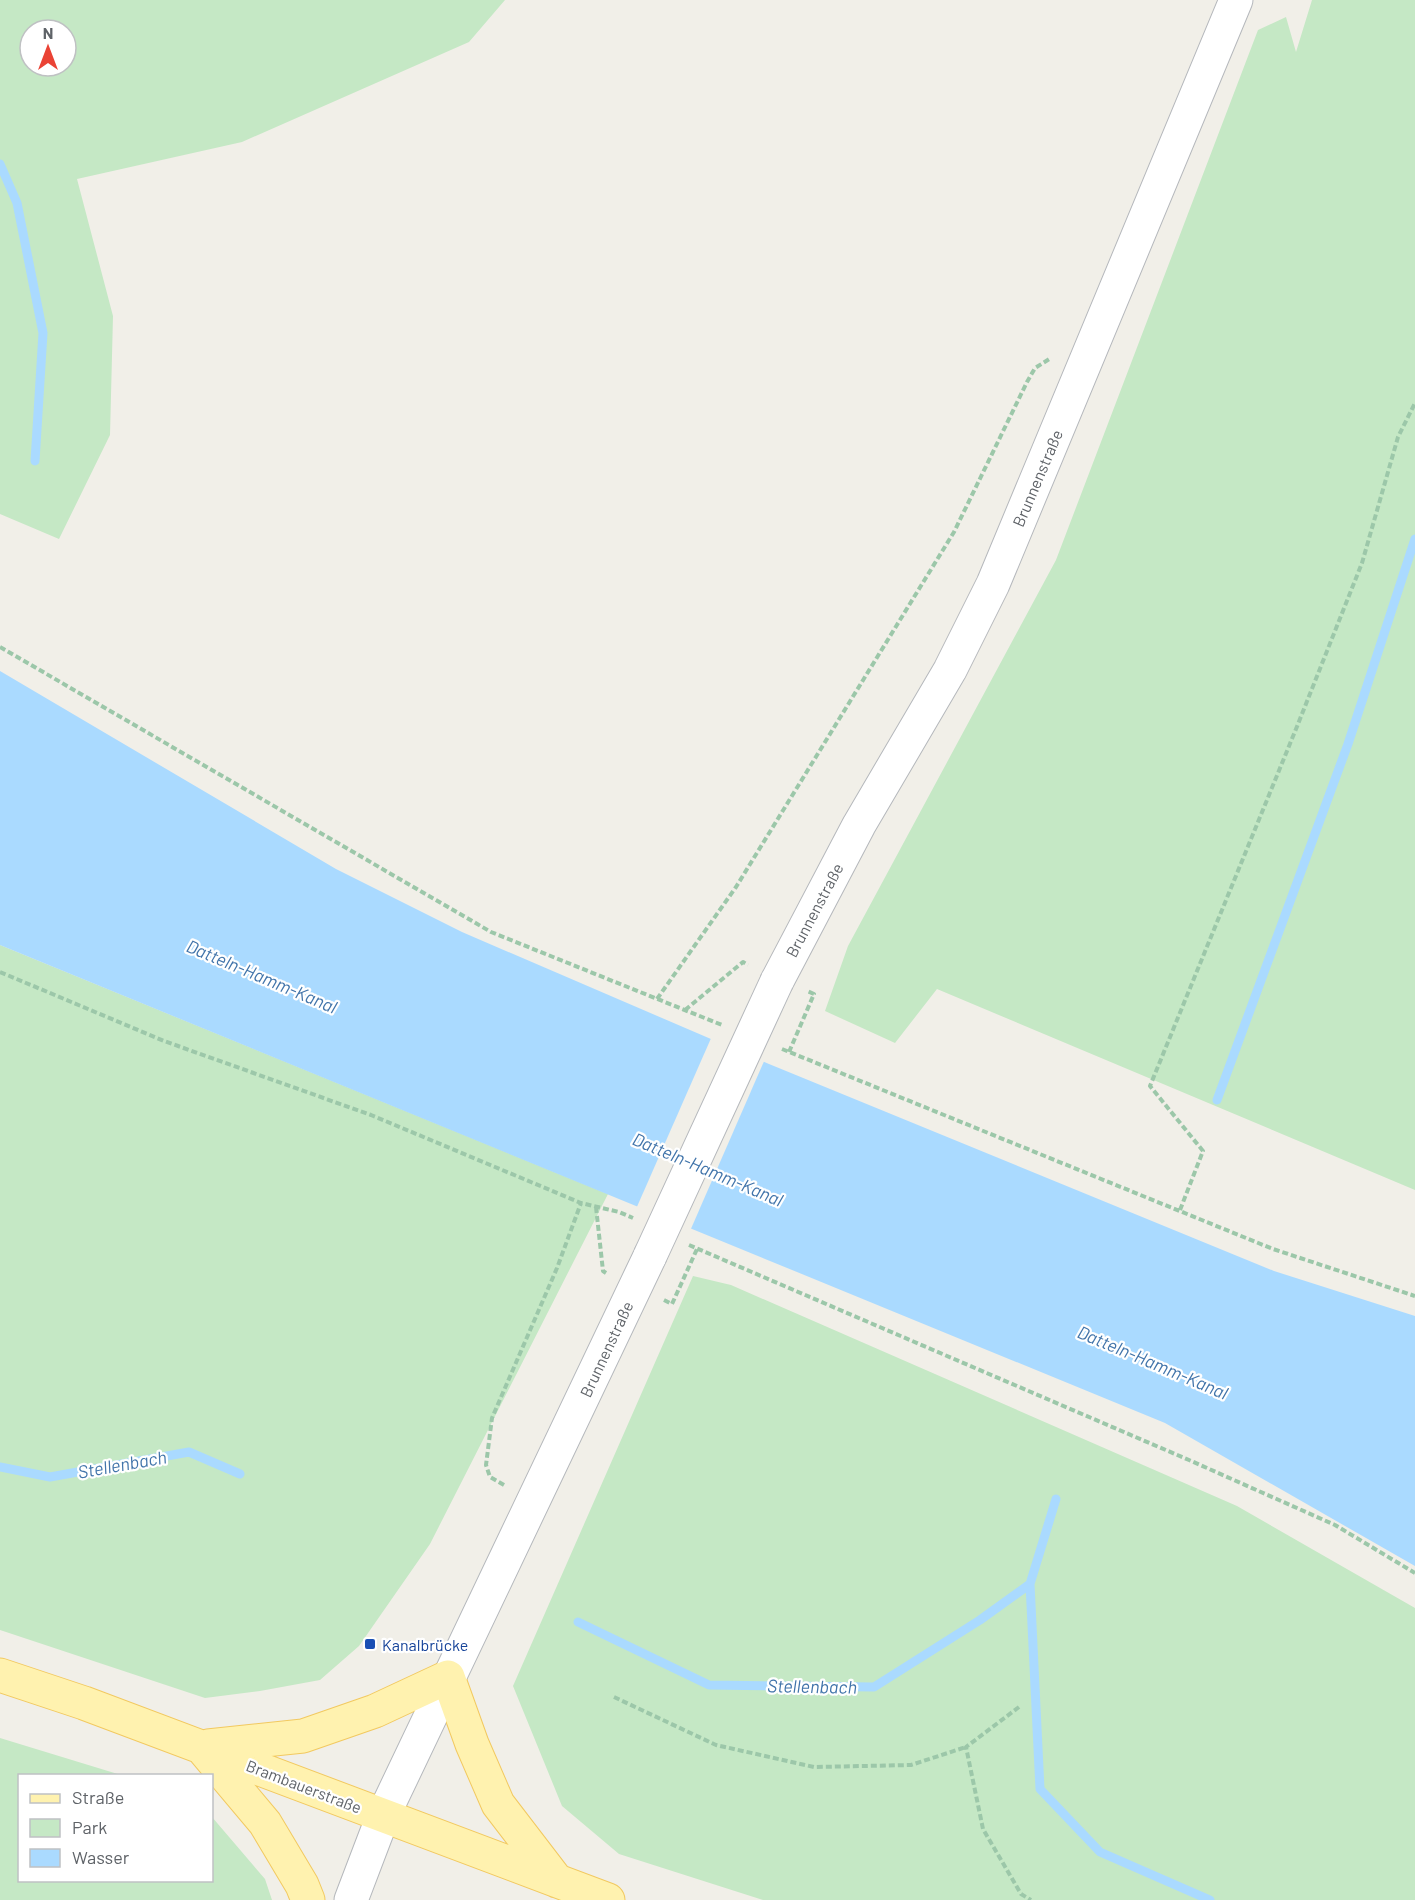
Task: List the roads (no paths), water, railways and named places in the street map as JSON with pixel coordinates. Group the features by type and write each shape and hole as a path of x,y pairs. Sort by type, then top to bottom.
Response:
{"main road":[{"name":"Brambauerstraße","path":"0,1675 84,1703 608,1900"},
{"path":"201,1747 303,1736 375,1711 448,1677 472,1744 498,1804 557,1881"},
{"path":"201,1747 265,1823 302,1885 308,1900"}],"street":[{"name":"Brunnenstraße","path":"351,1900 383,1816 650,1256 777,981 849,844 950,670 993,584 1236,0"}],"water":[{"name":"Datteln-Hamm-Kanal","path":"0,671 336,869 462,932 769,1064 1274,1271 1415,1316 1415,1566 1165,1423 0,945"}],"waterway":[{"path":"0,164 17,203 43,333 35,461"},
{"path":"1217,1100 1348,744 1415,539"},
{"name":"Stellenbach","path":"0,1467 50,1477 189,1452 240,1474"},
{"path":"1056,1499 1030,1584 1040,1789 1100,1852 1210,1900"},
{"name":"Stellenbach","path":"578,1622 709,1685 874,1687 980,1620 1030,1584"}],"place":[{"name":"Kanalbrücke","path":"370,1644"}]}
